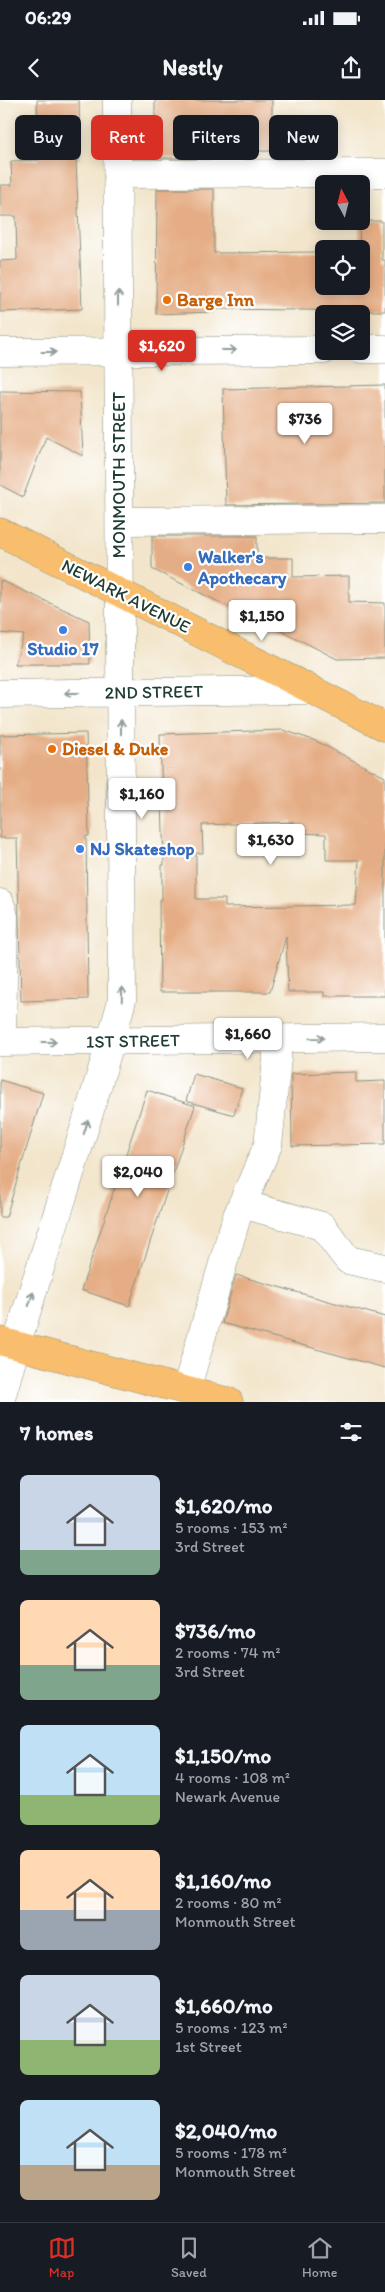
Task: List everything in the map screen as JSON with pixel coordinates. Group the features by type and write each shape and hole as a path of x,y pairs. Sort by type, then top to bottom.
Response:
{"main road":[{"name":"NEWARK AVENUE","path":"0,532 385,727"},
{"path":"8,1343 229,1402"}],"street":[{"name":"MONMOUTH STREET","path":"0,1402 8,1343 97,1090 122,1000 118,100"},
{"path":"118,174 385,173"},
{"path":"370,350 385,349"},
{"path":"0,352 315,350"},
{"path":"120,521 385,519"},
{"name":"2ND STREET","path":"0,694 309,690"},
{"path":"0,903 4,916 1,1042"},
{"name":"1ST STREET","path":"1,1042 385,1037"},
{"path":"186,1390 242,1204 268,1145 277,1059 277,1039"},
{"path":"242,1204 322,1226 348,1260 385,1268"}],"building":[{"path":"37,100 79,100 79,115 38,115"},
{"path":"155,100 272,100 272,115 269,115 269,151 259,151 259,115 173,115 173,158 163,158 163,115 155,115"},
{"path":"76,160 82,309 0,312 0,261 17,260 16,216 0,216 0,185 12,185 11,161"},
{"path":"157,189 214,189 214,253 315,252 315,295 370,295 370,240 360,240 359,230 370,230 370,221 382,221 382,260 385,260 385,311 370,311 370,305 315,305 315,310 214,309 214,312 156,314"},
{"path":"385,385 385,503 226,505 223,389"},
{"path":"0,391 80,392 83,456 46,437 23,497 0,485"},
{"path":"152,536 257,536 257,558 293,558 293,577 349,576 349,602 385,603 385,658 337,659 257,618 255,620 152,569"},
{"path":"0,580 89,621 90,664 15,664 24,635 0,633"},
{"path":"283,730 316,741 385,777 385,996 324,996 324,992 288,992 286,936 270,992 160,992 159,900 162,899 162,865 164,865 160,734","holes":["293,822 293,833 326,834 326,860 359,860 356,905 225,907 225,899 196,899 196,853 203,853 202,825"]},
{"path":"86,733 89,836 86,836 88,999 21,1001 17,838 0,838 0,735"},
{"path":"356,1072 356,1082 385,1081 385,1144 292,1146 291,1074"},
{"path":"194,1074 242,1088 234,1115 186,1101"},
{"path":"0,1080 43,1093 6,1217 0,1217"},
{"path":"147,1090 195,1106 129,1306 81,1290"},
{"path":"236,1275 385,1317 385,1368 222,1323"}],"place":[{"name":"Barge Inn","path":"167,300"},
{"name":"Walker's Apothecary","path":"188,567"},
{"name":"Studio 17","path":"63,630"},
{"name":"Diesel & Duke","path":"52,749"},
{"name":"NJ Skateshop","path":"80,849"}]}
